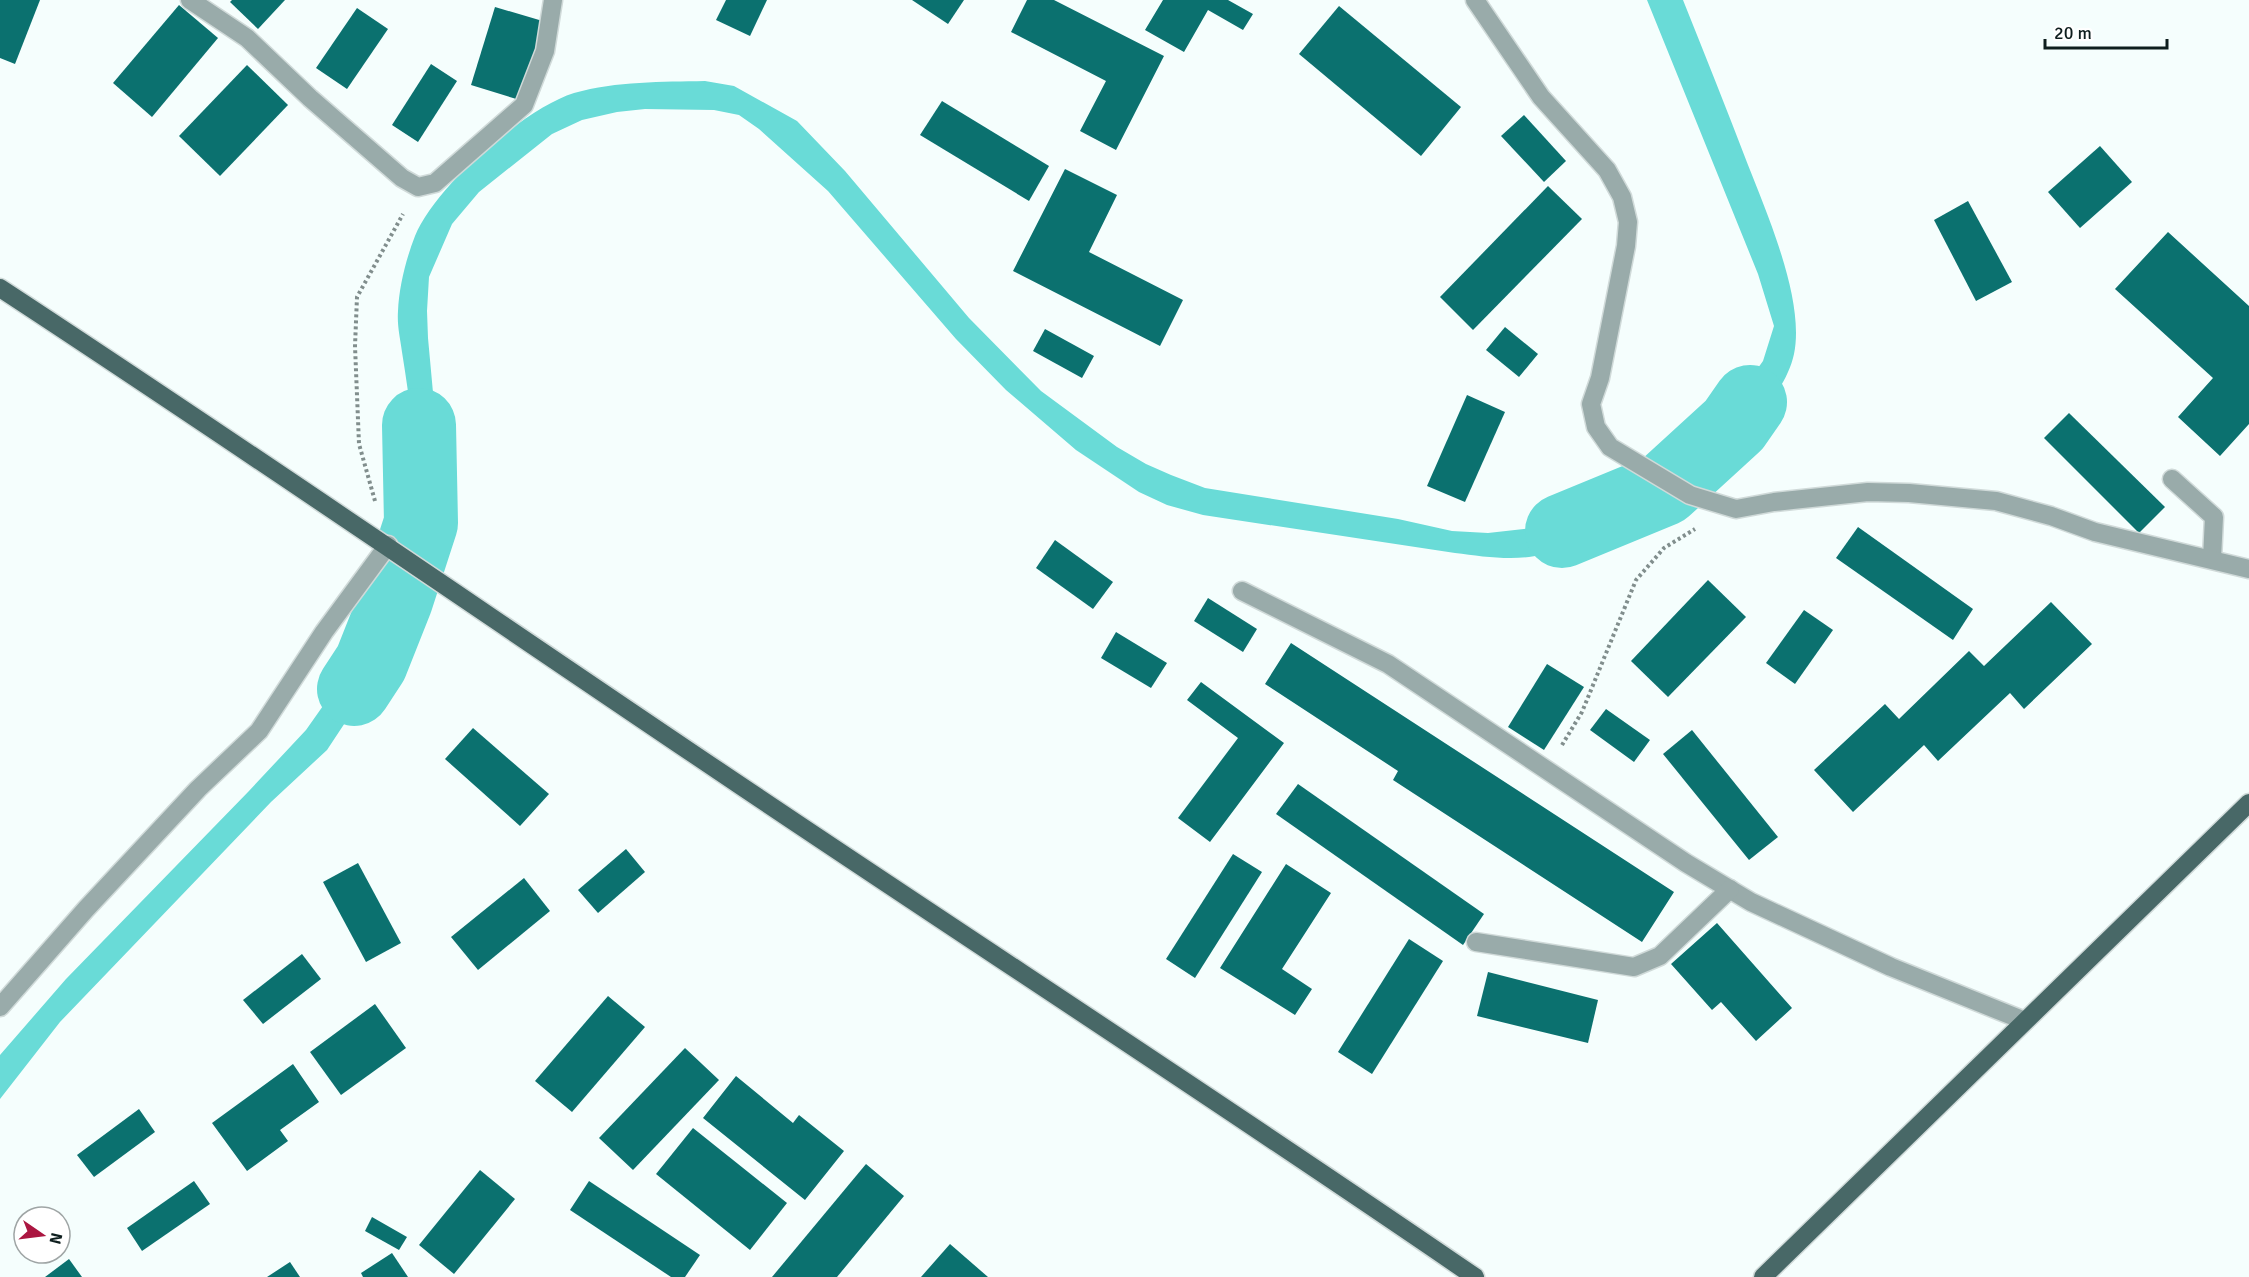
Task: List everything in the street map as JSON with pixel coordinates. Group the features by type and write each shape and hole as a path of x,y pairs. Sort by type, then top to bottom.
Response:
{"main road":[{"path":"0,288 388,545 744,788 1302,1158 1475,1277"},
{"path":"1763,1277 2249,803"}],"street":[{"path":"190,0 247,38 310,98 402,178 418,187 435,183 524,105 545,51 553,0"},
{"path":"1475,0 1541,97 1607,170 1622,197 1628,222 1626,246 1600,378 1591,404 1596,428 1610,447 1690,495 1736,509 1774,502 1868,492 1951,496 1996,501 2051,516 2095,532 2249,568"},
{"path":"2172,479 2214,517 2212,559"},
{"path":"0,1007 86,909 198,789 260,731 324,632 388,545"},
{"path":"1242,591 1388,664 1751,902 1891,967 2025,1022"},
{"path":"1476,942 1634,967 1660,956 1730,889"}],"path":[{"path":"388,545 359,444 357,297 418,187"},
{"path":"1547,770 1582,712 1636,579 1664,548 1705,523 1736,509"}],"water":[{"path":"1647,0 1683,0 1774,233 1790,284 1794,309 1796,333 1794,354 1779,389 1753,424 1694,482 1655,460 1687,430 1717,415 1738,396 1763,361 1774,326 1758,274"},
{"path":"705,81 734,86 797,121 845,171 969,318 1041,391 1117,447 1171,475 1205,488 1398,519 1452,531 1488,533 1533,528 1570,518 1605,502 1633,481 1670,500 1565,548 1529,557 1511,558 1455,553 1203,515 1167,505 1139,492 1076,450 1006,390 956,339 828,191 759,129 739,115 714,110 645,109 617,112 582,120 552,134 479,192 452,224 429,277 428,338 441,480 431,536 408,519 414,451 398,316 406,264 415,236 425,216 441,195 483,152 530,115 553,102 574,93 607,86"},
{"path":"389,592 411,607 399,641 327,750 271,802 60,1022 0,1099 0,1055 66,979 306,730 361,652"}],"building":[{"path":"0,0 40,0 15,64 0,58"},
{"path":"232,0 285,0 258,29 230,2"},
{"path":"726,0 767,0 750,36 716,20"},
{"path":"912,0 964,0 948,24"},
{"path":"1027,0 1054,0 1164,56 1116,150 1080,131 1106,81 1011,32"},
{"path":"1163,0 1228,0 1253,14 1243,30 1208,10 1184,52 1145,30"},
{"path":"179,5 218,38 152,117 113,83"},
{"path":"1339,6 1461,107 1421,156 1299,54"},
{"path":"495,7 546,22 523,101 471,85"},
{"path":"357,8 388,29 347,89 316,68"},
{"path":"431,64 457,81 418,142 392,125"},
{"path":"247,65 288,105 220,176 179,136"},
{"path":"942,101 1049,166 1029,201 920,135"},
{"path":"1524,115 1566,161 1544,182 1501,136"},
{"path":"2100,146 2132,182 2080,228 2048,192"},
{"path":"1065,169 1117,195 1089,252 1183,300 1160,346 1013,271"},
{"path":"1548,186 1582,219 1473,330 1440,297"},
{"path":"1968,201 2012,282 1976,301 1934,220"},
{"path":"2168,232 2249,306 2249,424 2220,456 2178,417 2213,378 2115,289"},
{"path":"1505,327 1538,354 1519,377 1486,350"},
{"path":"1045,329 1094,356 1082,378 1033,351"},
{"path":"1467,395 1505,412 1465,502 1427,486"},
{"path":"2069,413 2165,507 2139,533 2044,438"},
{"path":"1858,527 1973,609 1953,640 1836,558"},
{"path":"1055,540 1113,582 1093,609 1036,568"},
{"path":"1708,580 1746,617 1668,697 1631,661"},
{"path":"1208,598 1257,629 1243,652 1194,621"},
{"path":"2051,602 2092,644 2024,709 2010,693 1938,761 1924,745 1853,812 1814,770 1885,704 1899,719 1969,651 1984,666"},
{"path":"1804,610 1833,630 1795,684 1766,663"},
{"path":"1116,632 1167,663 1151,688 1101,658"},
{"path":"1291,643 1674,892 1642,942 1393,780 1398,771 1265,684"},
{"path":"1547,664 1584,687 1544,750 1508,727"},
{"path":"1201,682 1284,743 1210,842 1178,818 1238,738 1187,700"},
{"path":"1606,709 1650,740 1634,762 1590,730"},
{"path":"473,728 549,794 520,826 445,759"},
{"path":"1692,730 1778,837 1749,860 1663,754"},
{"path":"1298,784 1484,914 1463,945 1276,814"},
{"path":"626,849 645,872 598,913 578,890"},
{"path":"1233,854 1262,872 1195,978 1166,959"},
{"path":"358,863 401,943 366,962 323,882"},
{"path":"1286,864 1331,893 1282,969 1312,989 1295,1015 1220,968"},
{"path":"524,878 550,911 478,970 451,937"},
{"path":"1717,923 1792,1008 1756,1041 1721,1002 1712,1010 1671,964"},
{"path":"1409,939 1443,961 1372,1074 1338,1052"},
{"path":"302,954 321,979 263,1024 243,1000"},
{"path":"1488,972 1598,1000 1588,1043 1477,1016"},
{"path":"608,996 645,1027 572,1112 535,1081"},
{"path":"375,1004 406,1048 341,1095 310,1052"},
{"path":"685,1048 719,1080 633,1170 599,1138"},
{"path":"293,1064 319,1102 280,1130 288,1141 247,1171 212,1123"},
{"path":"736,1076 793,1123 799,1115 844,1151 805,1200 703,1118"},
{"path":"139,1109 155,1132 94,1177 77,1155"},
{"path":"693,1128 787,1203 750,1250 656,1174"},
{"path":"866,1164 904,1196 837,1277 772,1277"},
{"path":"480,1170 515,1199 454,1274 419,1245"},
{"path":"194,1181 210,1204 142,1251 127,1228"},
{"path":"589,1181 700,1255 685,1277 671,1277 570,1210"},
{"path":"372,1217 407,1237 399,1250 365,1231"},
{"path":"950,1244 988,1277 921,1277"},
{"path":"392,1253 408,1277 363,1277 361,1273"},
{"path":"290,1262 300,1277 267,1277"},
{"path":"72,1263 82,1277 45,1277 61,1265 72,1265"}],"waterway":[{"path":"1562,531 1664,489 1734,425 1750,402"},
{"path":"354,689 371,663 396,600 421,523 419,425"}]}
